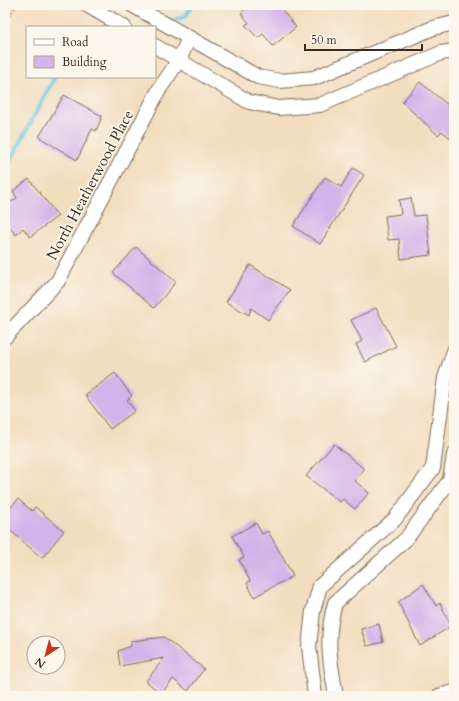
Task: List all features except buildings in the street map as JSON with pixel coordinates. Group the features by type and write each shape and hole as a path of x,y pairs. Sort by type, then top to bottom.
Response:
{"street":[{"path":"87,5 122,26"},
{"path":"132,5 258,77 280,81 314,78 433,28 454,23"},
{"name":"North Heatherwood Place","path":"5,337 58,282 160,88 178,60 189,38"},
{"path":"156,47 249,102 279,108 320,105 441,53 454,51"},
{"path":"315,696 309,648 313,611 320,586 395,519 433,468 445,378 454,351"},
{"path":"336,696 328,648 331,616 335,603 406,539 450,480 454,455"},
{"path":"439,696 454,692"}],"path":[{"path":"5,22 16,5"}],"waterway":[{"path":"168,22 186,16 192,5"},
{"path":"5,166 10,161 54,78"}]}
